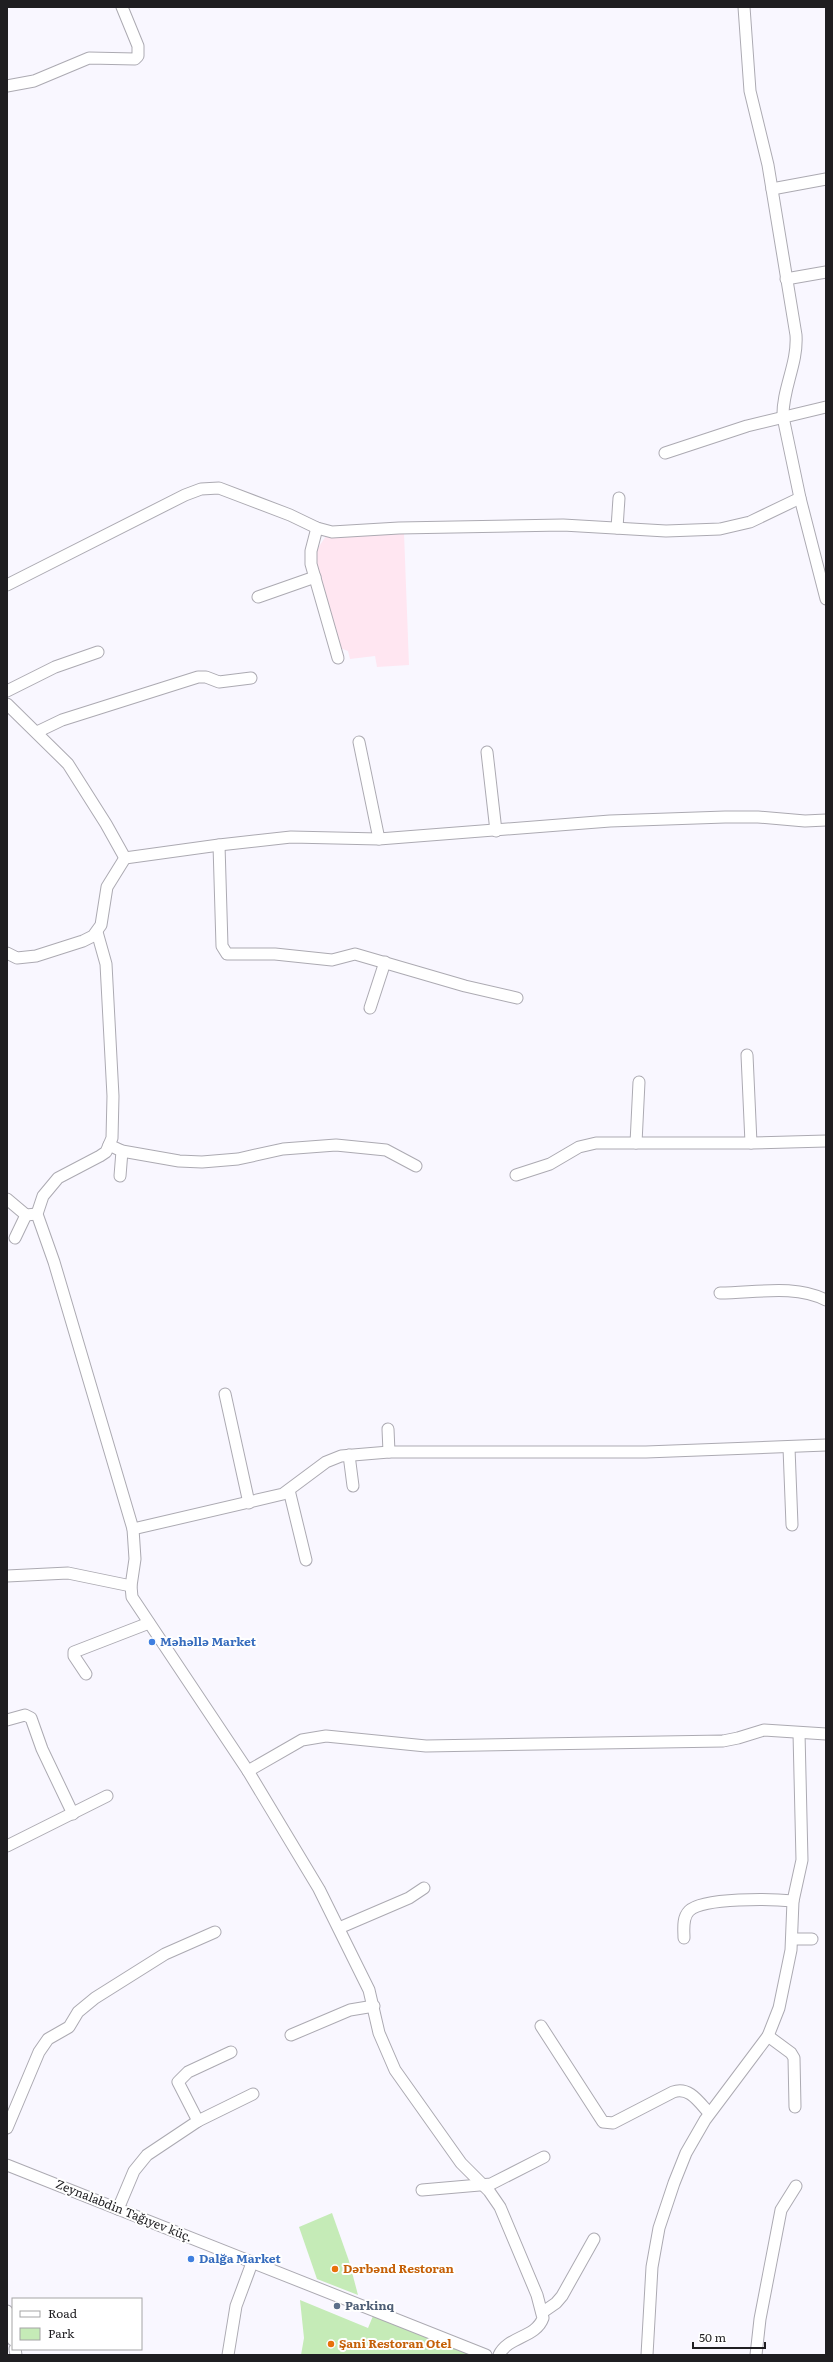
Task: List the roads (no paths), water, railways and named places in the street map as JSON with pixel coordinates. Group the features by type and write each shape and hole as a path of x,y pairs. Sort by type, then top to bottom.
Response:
{"street":[{"path":"7,86 34,81 90,58 135,59 138,56 138,46 122,7"},
{"path":"744,7 750,91 772,189 797,346 784,404 784,417 800,498 826,599"},
{"path":"772,189 826,179"},
{"path":"786,279 826,272"},
{"path":"666,453 726,432 826,407"},
{"path":"7,584 185,495 201,489 219,488 290,515 317,528 332,532 399,528 563,525 666,530 734,527 750,522 800,498"},
{"path":"617,528 618,498"},
{"path":"317,528 311,551 315,578 338,658"},
{"path":"258,597 315,578"},
{"path":"7,691 55,667 98,652"},
{"path":"37,732 62,720 198,677 206,677 219,682 251,678"},
{"path":"7,704 37,732 77,777 125,858"},
{"path":"359,742 379,839"},
{"path":"487,752 496,831"},
{"path":"125,858 291,837 379,839 610,821 725,817 758,817 801,821 826,820"},
{"path":"219,845 222,946 227,954 275,954 332,960 356,954 466,986 517,998"},
{"path":"9,958 36,956 83,941 97,932 104,914 107,888 125,858"},
{"path":"15,1238 32,1215 43,1196 58,1178 100,1156 110,1145 112,1126 112,1058 106,964 97,932"},
{"path":"370,1008 385,962"},
{"path":"747,1055 751,1143"},
{"path":"636,1143 639,1082"},
{"path":"516,1175 550,1164 588,1144 826,1141"},
{"path":"110,1145 122,1151 179,1161 202,1162 238,1159 283,1149 336,1145 386,1150 416,1166"},
{"path":"120,1176 122,1151"},
{"path":"7,1199 32,1215 54,1262 133,1529 135,1559 131,1586 132,1597 248,1771 318,1889 364,1979 374,2006 384,2046 402,2083 461,2163 494,2198 505,2218 543,2312 543,2318 539,2327 508,2344 498,2355"},
{"path":"720,1293 797,1291 826,1300"},
{"path":"225,1394 249,1503"},
{"path":"388,1429 389,1452"},
{"path":"133,1529 274,1497 289,1490 333,1458 350,1455 389,1452 646,1452 826,1446"},
{"path":"789,1448 792,1525"},
{"path":"350,1455 353,1486"},
{"path":"289,1490 306,1560"},
{"path":"7,1576 68,1572 131,1586"},
{"path":"86,1674 74,1656 74,1652 149,1623"},
{"path":"7,1720 25,1715 31,1718 42,1749 73,1814"},
{"path":"248,1771 302,1740 326,1736 426,1746 722,1740 738,1738 764,1730 826,1734"},
{"path":"647,2355 652,2267 659,2228 680,2166 709,2113 768,2036 779,2008 792,1938 793,1901 802,1860 799,1733"},
{"path":"7,1846 108,1796"},
{"path":"339,1928 410,1898 424,1888"},
{"path":"684,1938 685,1917 689,1910 697,1907 738,1899 770,1898 793,1901"},
{"path":"7,2128 39,2052 48,2039 69,2026 78,2012 95,1998 165,1954 215,1932"},
{"path":"792,1938 812,1939"},
{"path":"291,2035 354,2009 374,2006"},
{"path":"541,2026 603,2122 613,2123 673,2092 683,2089 688,2091 709,2113"},
{"path":"768,2036 791,2053 794,2058 795,2107"},
{"path":"198,2122 178,2082 188,2072 231,2052"},
{"path":"118,2209 128,2184 140,2163 147,2155 198,2122 253,2094"},
{"path":"422,2190 483,2186 500,2181 544,2157"},
{"name":"Zeynalabdin Tağıyev küç.","path":"7,2165 486,2355"},
{"path":"756,2355 760,2319 781,2210 796,2186"},
{"path":"543,2312 556,2303 562,2296 594,2239"},
{"path":"228,2355 236,2306 252,2263"},
{"path":"7,2312 12,2335"}],"place":[{"name":"Məhəllə Market","path":"152,1642"},
{"name":"Dalğa Market","path":"191,2259"},
{"name":"Dərbənd Restoran","path":"335,2269"},
{"name":"Parkinq","path":"337,2306"},
{"name":"Şani Restoran Otel","path":"331,2344"}]}
